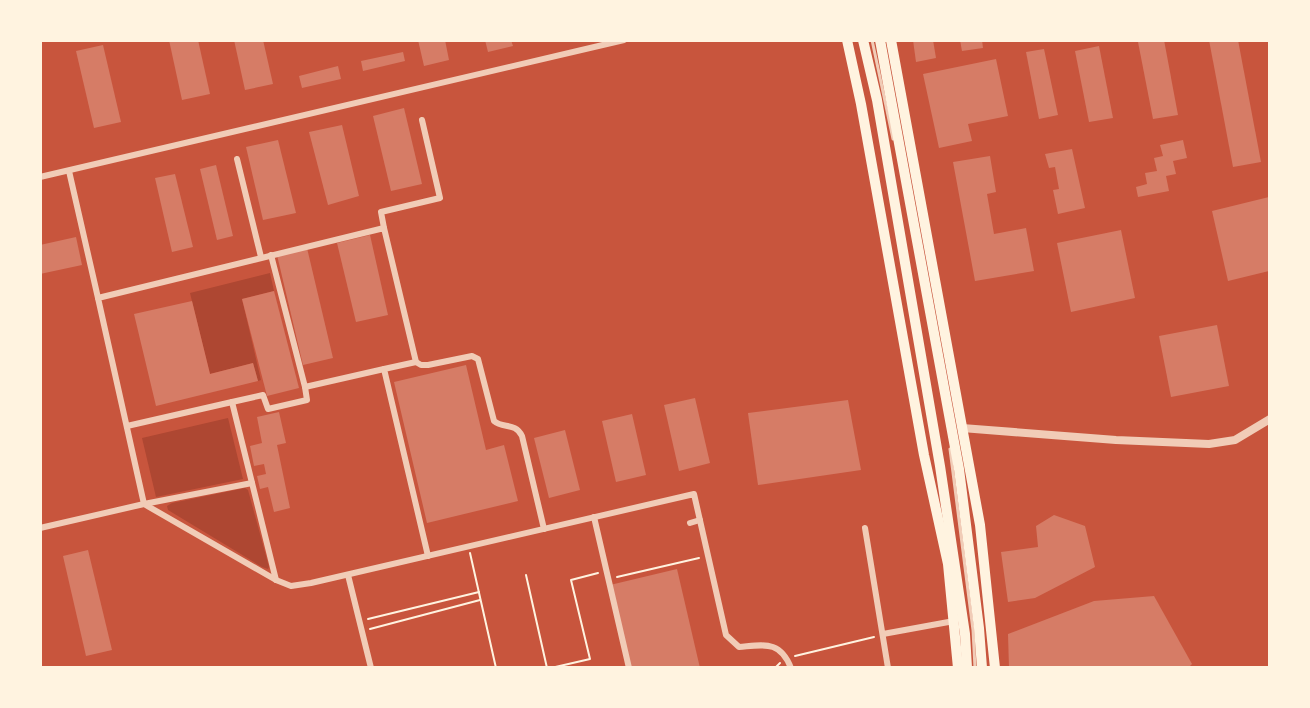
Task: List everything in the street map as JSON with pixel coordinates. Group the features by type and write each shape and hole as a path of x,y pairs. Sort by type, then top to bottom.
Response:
{"main road":[{"path":"847,40 861,104 924,455 948,564 960,668"},
{"path":"863,40 877,100 938,454 965,634 967,668"},
{"path":"880,40 959,469 980,627 982,668"},
{"path":"891,40 980,525 995,668"},
{"path":"960,668 965,634"}],"street":[{"path":"40,177 624,40"},
{"path":"416,362 381,212 440,198 422,120"},
{"path":"237,159 261,257"},
{"path":"69,171 144,504 276,580 291,586 694,495 726,635 739,647 774,646 785,654 791,668"},
{"path":"98,298 384,228"},
{"path":"127,426 263,394 268,409 307,400 271,255"},
{"path":"305,387 416,362 428,365 471,356 478,359 494,421 511,425 521,433 544,529"},
{"path":"384,369 428,556"},
{"path":"232,402 276,580"},
{"path":"962,428 1116,440 1209,444 1235,440 1269,419"},
{"path":"40,528 144,504 252,483"},
{"path":"594,517 629,668"},
{"path":"690,523 700,520"},
{"path":"865,528 888,668"},
{"path":"348,574 371,668"},
{"path":"883,634 954,621"}],"lane":[{"path":"872,40 924,290 952,458 973,630 975,668"}],"path":[{"path":"469,546 496,668"},
{"path":"609,580 708,556"},
{"path":"526,575 549,668 590,659 571,580 607,571"},
{"path":"359,622 479,592"},
{"path":"362,631 480,600"},
{"path":"787,658 883,634"}],"shaded area":[{"path":"270,273 274,291 242,299 261,380 258,381 253,363 210,374 190,293"},
{"path":"228,418 243,479 156,497 142,438"},
{"path":"245,488 248,490 268,569 168,510 167,506 172,503"}],"building":[{"path":"169,40 198,40 210,94 182,100"},
{"path":"234,40 263,40 273,84 245,90"},
{"path":"418,40 445,40 449,60 424,66"},
{"path":"485,40 511,40 513,46 488,52"},
{"path":"913,40 933,40 936,58 916,62"},
{"path":"960,40 982,40 983,48 962,51"},
{"path":"1164,40 1178,115 1153,119 1138,42"},
{"path":"1209,40 1238,40 1261,162 1233,167"},
{"path":"103,45 121,122 94,128 76,51"},
{"path":"1099,46 1113,118 1089,122 1075,51"},
{"path":"1044,49 1058,115 1039,119 1026,52"},
{"path":"403,52 405,61 363,71 361,61"},
{"path":"996,59 1008,116 968,124 972,141 939,148 923,74"},
{"path":"338,66 341,79 302,88 299,76"},
{"path":"404,108 422,184 391,191 373,116"},
{"path":"342,125 359,196 328,205 309,132"},
{"path":"278,140 296,213 263,220 246,147"},
{"path":"1183,140 1187,158 1173,161 1176,174 1166,176 1169,191 1138,197 1136,187 1147,184 1145,173 1157,171 1154,158 1163,156 1160,145"},
{"path":"1072,149 1085,208 1058,214 1053,190 1059,189 1055,167 1049,168 1045,154"},
{"path":"990,156 996,192 987,194 994,234 1026,228 1034,271 975,281 953,162"},
{"path":"216,165 233,236 217,240 200,169"},
{"path":"175,174 193,247 172,252 155,178"},
{"path":"1269,197 1269,271 1228,281 1212,211"},
{"path":"1121,230 1135,298 1071,312 1057,243"},
{"path":"370,235 388,315 356,322 337,243"},
{"path":"76,237 82,265 40,274 40,245"},
{"path":"307,248 333,358 303,365 277,255"},
{"path":"274,291 299,388 267,396 242,299"},
{"path":"192,301 210,374 253,363 258,381 156,406 134,314"},
{"path":"1217,325 1229,386 1171,397 1159,336"},
{"path":"466,365 486,450 504,445 518,501 427,523 394,382"},
{"path":"695,398 710,463 679,471 664,405"},
{"path":"848,400 861,470 758,485 748,413"},
{"path":"279,412 286,443 277,445 290,508 274,512 268,487 260,489 257,476 266,474 264,464 254,466 250,446 262,443 257,417"},
{"path":"632,414 646,475 616,482 602,421"},
{"path":"565,430 580,490 549,498 534,438"},
{"path":"1054,515 1085,526 1095,567 1035,598 1008,602 1001,552 1038,547 1036,526"},
{"path":"88,550 112,650 86,656 63,556"},
{"path":"677,569 700,668 629,668 610,585"},
{"path":"1154,596 1192,664 1188,668 1009,668 1008,634 1094,601"}]}
